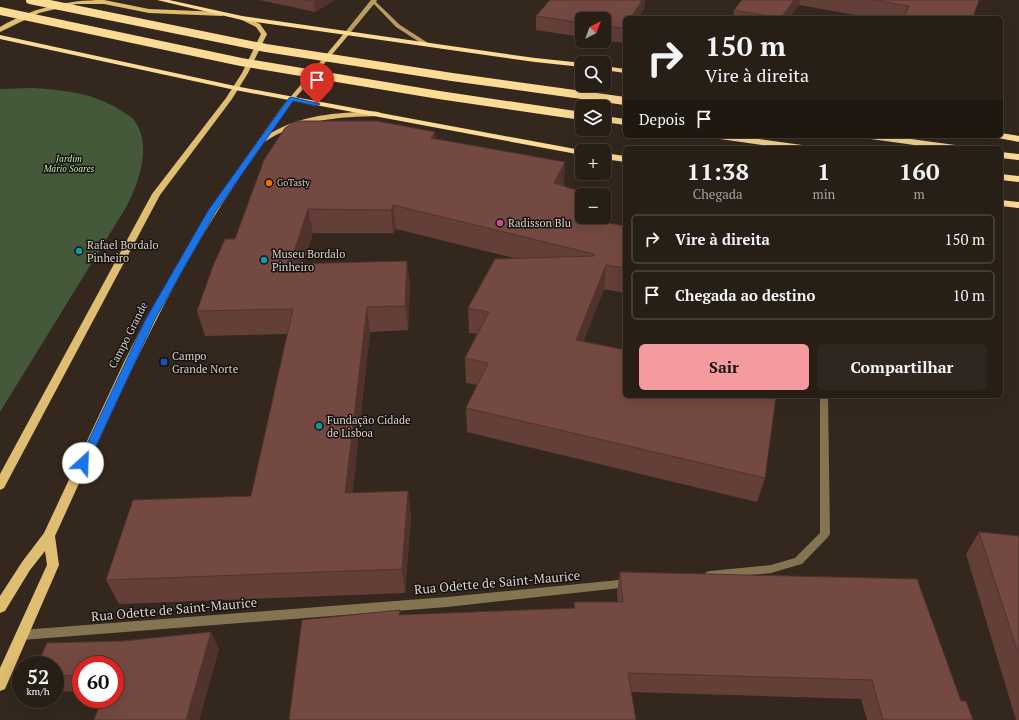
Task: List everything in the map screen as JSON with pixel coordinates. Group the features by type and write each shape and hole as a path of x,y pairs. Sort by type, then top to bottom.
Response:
{"highway":[{"path":"30,0 266,48 452,77 623,101"},
{"path":"160,0 242,18 535,60 575,64"},
{"path":"0,11 241,62 431,94 575,115"},
{"path":"0,37 235,88 575,151"},
{"path":"611,69 623,71"},
{"path":"611,120 623,122"},
{"path":"1003,136 1019,139"},
{"path":"733,138 787,146"},
{"path":"884,138 941,146"},
{"path":"1003,154 1019,157"},
{"path":"611,157 623,159"},
{"path":"1003,177 1019,179"},
{"path":"1003,203 1019,205"}],"main road":[{"path":"0,30 36,11 58,5 87,1 104,2 149,11 222,14"},
{"path":"348,32 374,1 398,26 426,44"},
{"path":"0,486 156,194 245,74 264,34 262,28 242,18"},
{"name":"Campo Grande","path":"0,607 26,566 49,536 129,362 151,319 212,211 291,99 348,32"},
{"path":"258,145 280,130 315,118 339,115 380,114"},
{"path":"0,684 53,565 49,536"}],"street":[{"path":"700,576 772,569 798,561 825,534 824,398"},
{"name":"Rua Odette de Saint-Maurice","path":"22,635 447,602 637,583"}],"green space":[{"name":"Jardim Mário Soares","path":"32,88 68,91 91,97 113,106 130,116 139,129 142,140 142,164 135,188 125,209 0,412 0,89"}],"building":[{"path":"303,0 317,0 314,2"},
{"path":"550,0 642,0 632,16 623,16 623,28 611,27 611,12 575,12 575,22 536,16"},
{"path":"742,0 794,0 782,16 769,16 734,10"},
{"path":"873,0 979,0 973,16 904,16 909,6"},
{"path":"296,121 377,121 435,132 431,138 565,162 554,183 575,190 575,224 611,224 623,226 623,268 606,265 576,340 623,350 623,398 776,398 765,478 466,408 488,363 465,358 489,312 468,308 495,259 594,256 594,254 393,205 391,210 308,209 290,264 407,261 405,306 367,307 345,493 408,491 402,569 106,580 133,500 251,496 293,309 197,311 213,266 225,239 235,239 264,160 285,128"},
{"path":"979,532 1019,536 1019,656"},
{"path":"620,572 917,579 961,701 966,701 973,720 883,720 872,680 628,673 636,720 289,720 302,620 400,610 399,615 575,608 574,602 623,602"},
{"path":"211,632 186,720 94,720 99,708 124,708 124,656 72,656 72,676 64,675 64,656 41,656 47,643 123,641"}],"place":[{"name":"GoTasty","path":"269,183"},
{"name":"Radisson Blu","path":"500,223"},
{"name":"Rafael Bordalo Pinheiro","path":"79,251"},
{"name":"Museu Bordalo Pinheiro","path":"264,260"},
{"name":"Campo Grande Norte","path":"164,362"},
{"name":"Fundação Cidade de Lisboa","path":"319,426"}],"route":[{"path":"83,463 129,362 151,319 212,211 266,132 291,99 317,104"}]}
